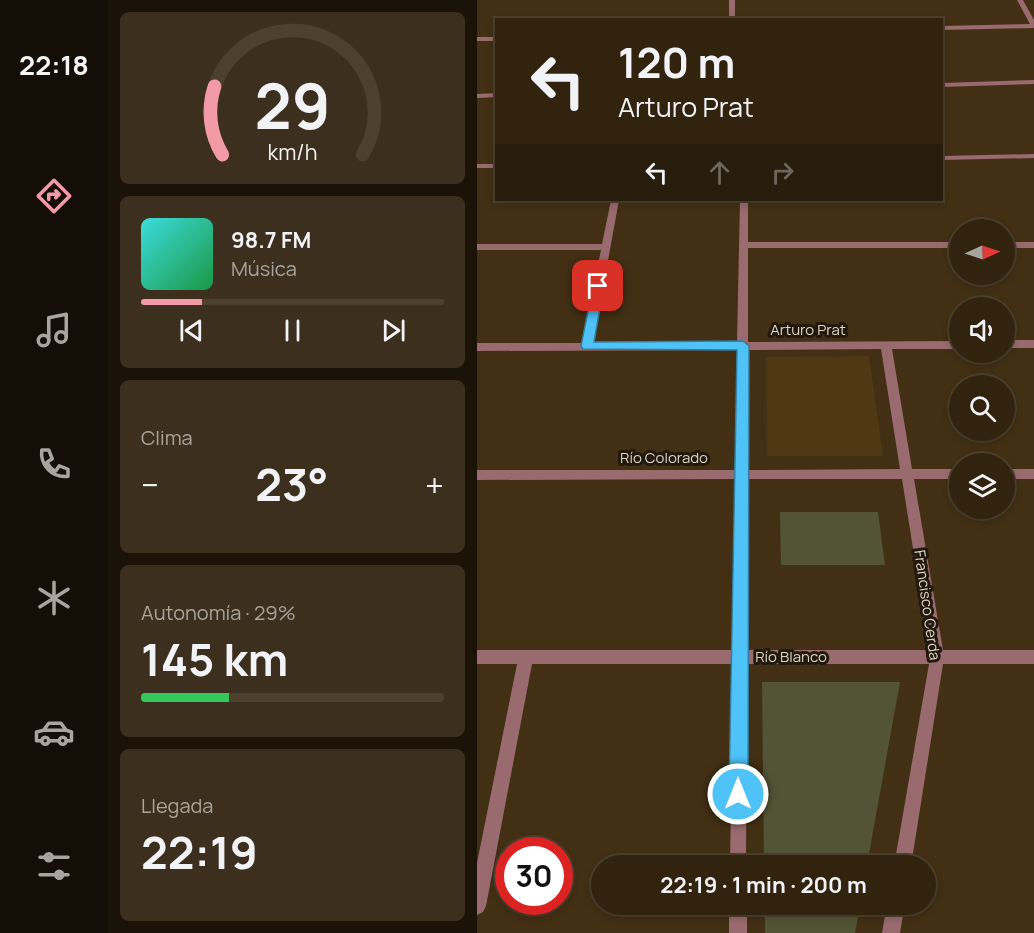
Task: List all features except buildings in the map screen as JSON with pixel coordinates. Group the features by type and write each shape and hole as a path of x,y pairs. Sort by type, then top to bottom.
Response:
{"street":[{"path":"732,0 732,18"},
{"path":"943,28 1034,26 1020,0"},
{"path":"477,39 495,39"},
{"path":"943,85 1034,82"},
{"path":"477,96 495,95"},
{"path":"943,158 1034,156"},
{"path":"477,166 495,166"},
{"path":"587,346 615,201"},
{"path":"738,855 744,201"},
{"path":"744,245 949,245"},
{"path":"1015,245 1034,245"},
{"path":"477,247 606,247"},
{"path":"1015,344 1034,344"},
{"name":"Francisco Cerda","path":"886,345 937,657 905,855"},
{"name":"Arturo Prat","path":"477,347 949,345"},
{"name":"Río Colorado","path":"477,476 949,474"},
{"path":"1015,474 1034,474"},
{"name":"Río Blanco","path":"477,657 1034,657"},
{"path":"477,906 526,657"},
{"path":"738,915 738,933"},
{"path":"891,933 894,915"}],"shaded area":[{"path":"869,356 883,456 767,456 766,357"}],"green space":[{"path":"780,512 878,512 885,565 781,565"},
{"path":"762,682 900,682 869,855 764,855"},
{"path":"765,915 858,915 855,933 765,933"}],"route":[{"path":"598,286 587,346 743,346 738,794"}]}
